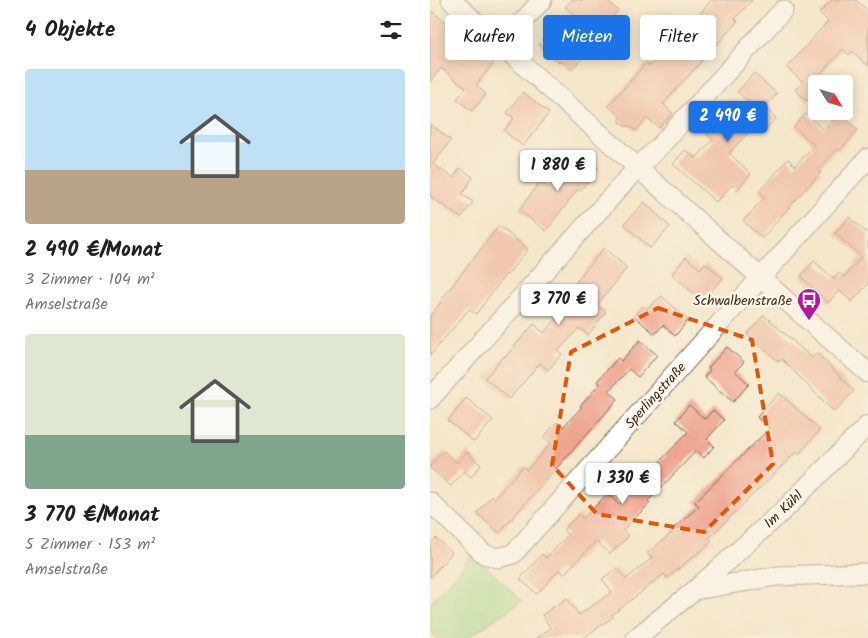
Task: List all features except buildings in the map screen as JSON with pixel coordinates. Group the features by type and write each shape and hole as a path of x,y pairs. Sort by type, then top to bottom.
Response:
{"street":[{"path":"452,0 468,15"},
{"path":"529,15 542,0"},
{"path":"430,399 638,167 665,140 783,10"},
{"path":"517,60 868,373"},
{"name":"Sperlingstraße","path":"430,502 484,554 498,558 512,554 868,158"},
{"name":"Im Kühl","path":"636,638 695,590 786,508 868,425"},
{"name":"Im Kühl","path":"695,590 778,576 868,574"}],"highlighted area":[{"path":"658,308 752,340 773,464 704,532 597,514 552,465 571,352"}],"green space":[{"path":"472,553 522,601 467,638 436,638 430,629 430,603 459,572"}],"place":[{"name":"Schwalbenstraße","path":"809,321"}]}
